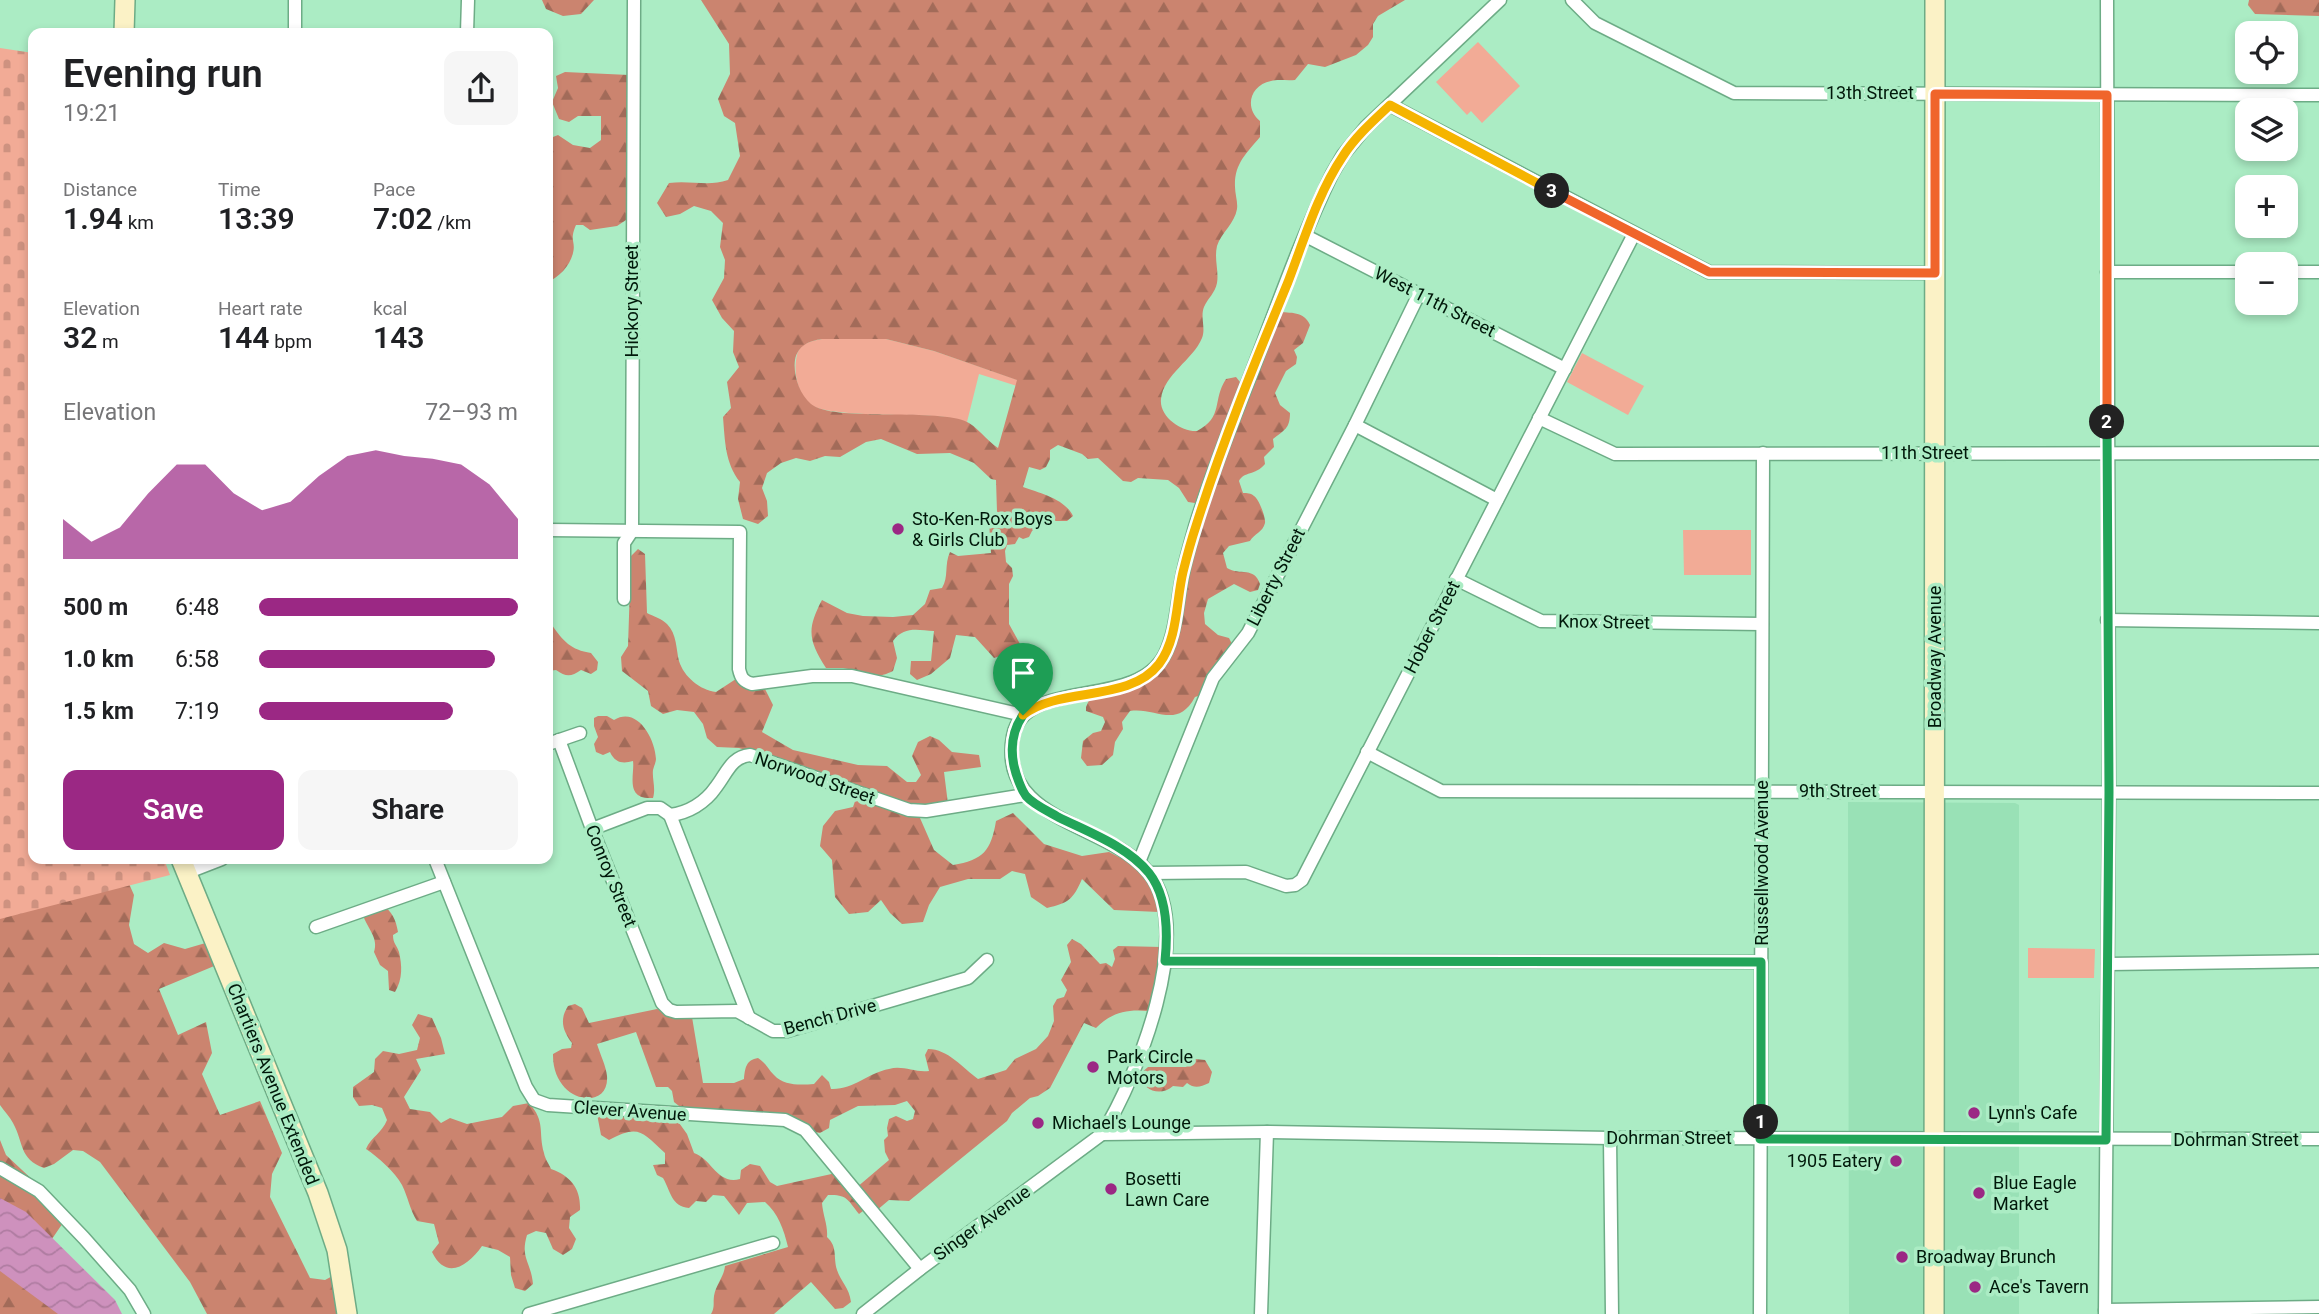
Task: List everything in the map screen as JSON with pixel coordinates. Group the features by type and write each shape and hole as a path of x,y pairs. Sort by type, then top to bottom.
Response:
{"street":[{"path":"124,28 125,0"},
{"path":"295,0 295,28"},
{"path":"467,28 468,0"},
{"name":"Hickory Street","path":"624,599 624,543 632,531 634,0"},
{"path":"1102,1134 1113,1117 1142,1049 1156,1006 1165,961 1166,917 1160,892 1139,862 1050,813 1026,795 1016,771 1012,749 1016,726 1023,715 1048,701 1119,687 1141,678 1152,671 1165,654 1196,525 1238,409 1323,193 1343,155 1366,127 1500,0"},
{"name":"13th Street","path":"1572,0 1595,23 1734,93 2319,94"},
{"name":"Broadway Avenue","path":"1934,1314 1935,0"},
{"path":"2107,0 2109,792 2105,1312 2319,1307"},
{"path":"1390,105 1709,272 1935,273"},
{"name":"Hober Street","path":"1149,873 1245,872 1286,886 1295,885 1302,880 1634,234"},
{"name":"West 11th Street","path":"1306,236 1565,369"},
{"path":"2107,272 2235,272"},
{"path":"2298,272 2319,272"},
{"name":"Liberty Street","path":"1139,862 1213,678 1248,633 1419,294"},
{"name":"11th Street","path":"1539,418 1615,454 2319,453"},
{"path":"1355,425 1497,500"},
{"name":"Russellwood Avenue","path":"1760,1314 1763,453"},
{"path":"553,530 740,532 739,669 745,682 752,684 812,676 852,676 1023,715"},
{"name":"Knox Street","path":"1456,579 1541,621 1762,624"},
{"path":"2107,620 2319,623"},
{"path":"553,742 580,733"},
{"name":"Conroy Street","path":"553,742 592,829 662,1003 669,1010"},
{"name":"9th Street","path":"1367,752 1441,791 2319,793"},
{"name":"Norwood Street","path":"670,816 682,814 700,804 715,789 731,763 740,756 750,755 909,810 926,811 1026,795"},
{"path":"592,829 647,808 660,808 670,816 749,1018"},
{"name":"Clever Avenue","path":"437,864 526,1087 534,1100 548,1105 785,1120 806,1130 920,1269"},
{"name":"Chartiers Avenue Extended","path":"183,866 318,1193 337,1251 347,1314"},
{"path":"316,927 444,881"},
{"name":"Bench Drive","path":"669,1010 737,1011 773,1031 787,1031 968,978 987,960"},
{"path":"1165,961 1761,962"},
{"path":"2108,964 2319,961"},
{"path":"1261,1314 1267,1132"},
{"name":"Dohrman Street","path":"1102,1134 1267,1132 1760,1139 2319,1139"},
{"name":"Singer Avenue","path":"863,1314 1102,1134"},
{"path":"1611,1138 1612,1314"},
{"path":"0,1168 39,1191 130,1290 144,1314"},
{"path":"529,1314 773,1243"}],"shaded area":[{"path":"1848,802 2019,805 2019,1314 1849,1314"}],"green space":[{"path":"542,0 594,0 581,14 563,16 546,9"},
{"path":"701,0 1405,0 1378,16 1373,24 1373,37 1356,55 1325,67 1308,64 1295,80 1274,80 1264,83 1254,92 1251,104 1260,121 1260,137 1242,160 1237,172 1237,209 1234,219 1217,246 1217,283 1203,311 1202,338 1167,382 1161,399 1164,412 1173,422 1185,429 1197,431 1211,420 1226,379 1236,377 1244,387 1201,500 1188,502 1179,488 1168,480 1138,478 1131,482 1123,481 1098,458 1088,459 1058,445 1050,450 1046,467 1040,470 1029,467 1023,487 1058,501 1073,516 1067,521 1046,521 1040,528 1032,531 1029,537 1019,537 1015,544 1007,545 1006,562 1012,568 1013,576 1009,584 1009,624 1020,644 1009,653 994,658 975,637 956,635 950,658 931,674 917,680 910,674 911,661 931,661 934,631 911,630 897,636 893,641 897,658 893,671 873,676 843,668 826,668 813,643 813,619 822,600 847,613 863,616 913,615 925,604 930,590 942,588 950,552 958,556 991,553 989,521 997,512 996,480 991,479 974,463 950,453 917,454 881,439 866,442 840,457 825,456 810,461 796,458 781,463 767,473 762,488 767,501 768,516 758,524 743,519 738,499 740,482 729,459 723,417 731,408 727,382 739,367 733,352 734,331 722,318 712,300 724,278 725,260 720,247 723,223 711,211 694,206 680,214 666,217 657,203 669,183 713,183 728,180 740,156 735,123 724,116 718,99 730,74 729,44","holes":["822,339 886,339 934,351 1017,380 998,448 965,421 930,415 839,412 811,404 803,395 796,377 795,360 805,345"]},
{"path":"2249,0 2319,0 2319,16 2255,14 2248,5"},
{"path":"1478,42 1520,86 1482,123 1471,111 1467,115 1436,82"},
{"path":"0,48 28,52 28,864 166,864 170,875 0,919"},
{"path":"565,72 629,75 626,220 617,226 590,230 583,225 576,225 573,253 567,267 553,279 553,137 558,135 573,145 590,148 601,140 601,116 578,116 569,122 559,119 553,104 558,88 556,76"},
{"path":"1277,312 1301,315 1310,325 1303,343 1294,350 1296,364 1286,371 1275,393 1280,405 1290,413 1289,423 1286,429 1273,439 1274,447 1264,457 1265,464 1239,481 1243,493 1252,494 1258,501 1264,517 1264,526 1250,541 1229,546 1223,553 1227,568 1250,573 1257,578 1260,584 1258,590 1250,592 1234,584 1208,599 1204,613 1205,624 1218,635 1229,638 1233,646 1201,695 1195,697 1181,713 1173,715 1130,711 1122,722 1123,729 1115,742 1113,755 1102,765 1087,766 1081,758 1083,741 1093,733 1101,731 1105,722 1103,717 1086,711 1091,696 1115,690 1165,658 1187,560"},
{"path":"822,339 886,339 934,351 1018,380 1017,386 979,374 967,422 945,417 820,409 811,405 802,395 796,368 797,355 803,345"},
{"path":"1582,353 1644,386 1628,415 1567,382"},
{"path":"1683,530 1751,530 1751,575 1684,575"},
{"path":"638,549 645,554 647,613 670,628 679,661 685,672 699,686 710,691 716,692 742,675 764,687 773,705 762,732 793,750 858,765 887,766 907,782 916,782 921,775 912,756 918,742 930,736 952,752 979,755 981,767 944,772 948,804 924,808 920,818 934,850 953,865 972,860 988,847 996,821 1013,813 1044,844 1082,856 1109,852 1135,865 1153,889 1159,912 1114,910 1082,879 1069,900 1047,908 1031,897 1025,874 1012,871 1000,879 968,879 940,887 923,922 902,924 881,900 868,912 849,914 835,897 832,860 820,846 823,826 835,811 853,807 860,787 739,748 717,747 707,738 703,724 694,712 677,710 663,714 651,706 648,691 622,671 621,657 628,646 631,556"},
{"path":"553,626 568,644 591,653 598,662 597,670 591,674 581,670 568,675 553,670"},
{"path":"607,716 614,720 630,717 643,726 655,751 653,798 644,798 634,791 633,761 620,762 610,752 603,755 596,752 594,744 598,737 594,718"},
{"path":"0,824 28,854 28,864 74,864 123,870 134,895 129,925 134,944 148,953 164,943 185,949 209,942 219,964 159,989 178,1035 206,1022 212,1053 202,1074 220,1115 260,1101 282,1153 272,1174 270,1197 310,1278 325,1280 338,1273 343,1314 207,1314 190,1282 100,1162 83,1151 73,1150 44,1168 36,1164 26,1155 13,1123 0,1105"},
{"path":"382,905 393,916 398,932 393,938 399,952 401,972 395,992 389,990 388,971 380,965 374,952 374,938 363,915"},
{"path":"1072,939 1081,944 1100,964 1106,963 1112,967 1115,959 1113,950 1118,946 1162,947 1149,1011 1120,1013 1108,1018 1096,1028 1084,1023 1050,1088 1030,1098 1012,1113 1007,1121 909,1201 889,1200 876,1211 856,1188 889,1160 884,1140 888,1136 889,1119 896,1116 907,1121 913,1119 915,1111 907,1101 895,1105 858,1106 830,1120 829,1128 820,1133 684,1110 674,1102 672,1091 668,1087 656,1087 636,1032 597,1044 607,1076 606,1087 600,1095 581,1097 570,1092 561,1084 555,1071 553,1054 571,1048 572,1043 564,1030 563,1021 568,1006 575,1004 582,1008 589,1023 657,1009 692,1017 703,1083 734,1083 744,1079 747,1065 758,1058 778,1079 787,1083 814,1084 822,1075 829,1082 831,1089 839,1089 889,1069 929,1071 925,1055 928,1049 949,1056 978,1079 1006,1070 1015,1059 1036,1049 1048,1036 1054,1021 1053,1006 1057,999 1064,997 1067,990 1061,980 1071,962 1067,945"},
{"path":"2028,948 2095,949 2094,978 2028,978"},
{"path":"418,1014 432,1018 445,1054 416,1059 421,1070 404,1097 410,1109 430,1112 441,1123 450,1118 467,1124 502,1117 513,1106 529,1103 540,1122 542,1146 551,1169 564,1175 577,1190 580,1210 570,1217 569,1228 576,1239 572,1249 563,1255 553,1249 546,1233 536,1231 527,1235 525,1255 533,1284 525,1291 515,1288 510,1257 498,1250 482,1246 470,1259 457,1267 450,1268 438,1261 432,1252 439,1243 434,1224 417,1221 399,1180 366,1149 387,1120 382,1108 372,1105 359,1106 353,1097 353,1087 374,1072 375,1059 383,1051 399,1054 417,1050 420,1038 412,1025"},
{"path":"1195,1059 1205,1060 1212,1072 1209,1083 1198,1087 1187,1083 1183,1087 1173,1086 1158,1092 1144,1085 1140,1074 1148,1067 1186,1067"},
{"path":"597,1114 633,1114 649,1121 677,1120 687,1134 694,1153 706,1160 720,1175 732,1180 740,1179 741,1170 750,1164 760,1166 770,1182 777,1186 836,1173 867,1208 859,1214 846,1199 834,1195 828,1195 822,1203 827,1237 833,1245 837,1270 849,1292 851,1302 843,1308 835,1309 811,1282 774,1314 711,1314 715,1292 725,1266 788,1247 777,1217 765,1202 747,1203 739,1215 724,1196 713,1195 706,1202 696,1201 689,1208 683,1207 672,1198 663,1178 657,1175 653,1165 665,1164 665,1153 640,1133 627,1132 609,1140 601,1135"},
{"path":"0,1140 6,1155 69,1214 37,1261 79,1314 0,1314"}],"water":[{"path":"0,1198 26,1212 115,1300 122,1314 58,1314 0,1271"}],"place":[{"name":"Sto-Ken-Rox Boys & Girls Club","path":"898,529"},
{"name":"Park Circle Motors","path":"1093,1067"},
{"name":"Lynn's Cafe","path":"1974,1113"},
{"name":"Michael's Lounge","path":"1038,1123"},
{"name":"1905 Eatery","path":"1896,1161"},
{"name":"Bosetti Lawn Care","path":"1111,1189"},
{"name":"Blue Eagle Market","path":"1979,1193"},
{"name":"Broadway Brunch","path":"1902,1257"},
{"name":"Ace's Tavern","path":"1975,1287"}],"route":[{"path":"1935,94 2107,95 2109,792 2106,1140 1760,1139 1761,962 1165,961 1166,917 1160,892 1149,873 1131,856 1050,813 1026,795 1016,771 1012,749 1016,726 1023,715 1048,701 1119,687 1141,678 1159,664 1170,642 1183,572 1220,456 1323,193 1343,155 1366,127 1390,105 1709,272 1935,273 1935,94"}]}
